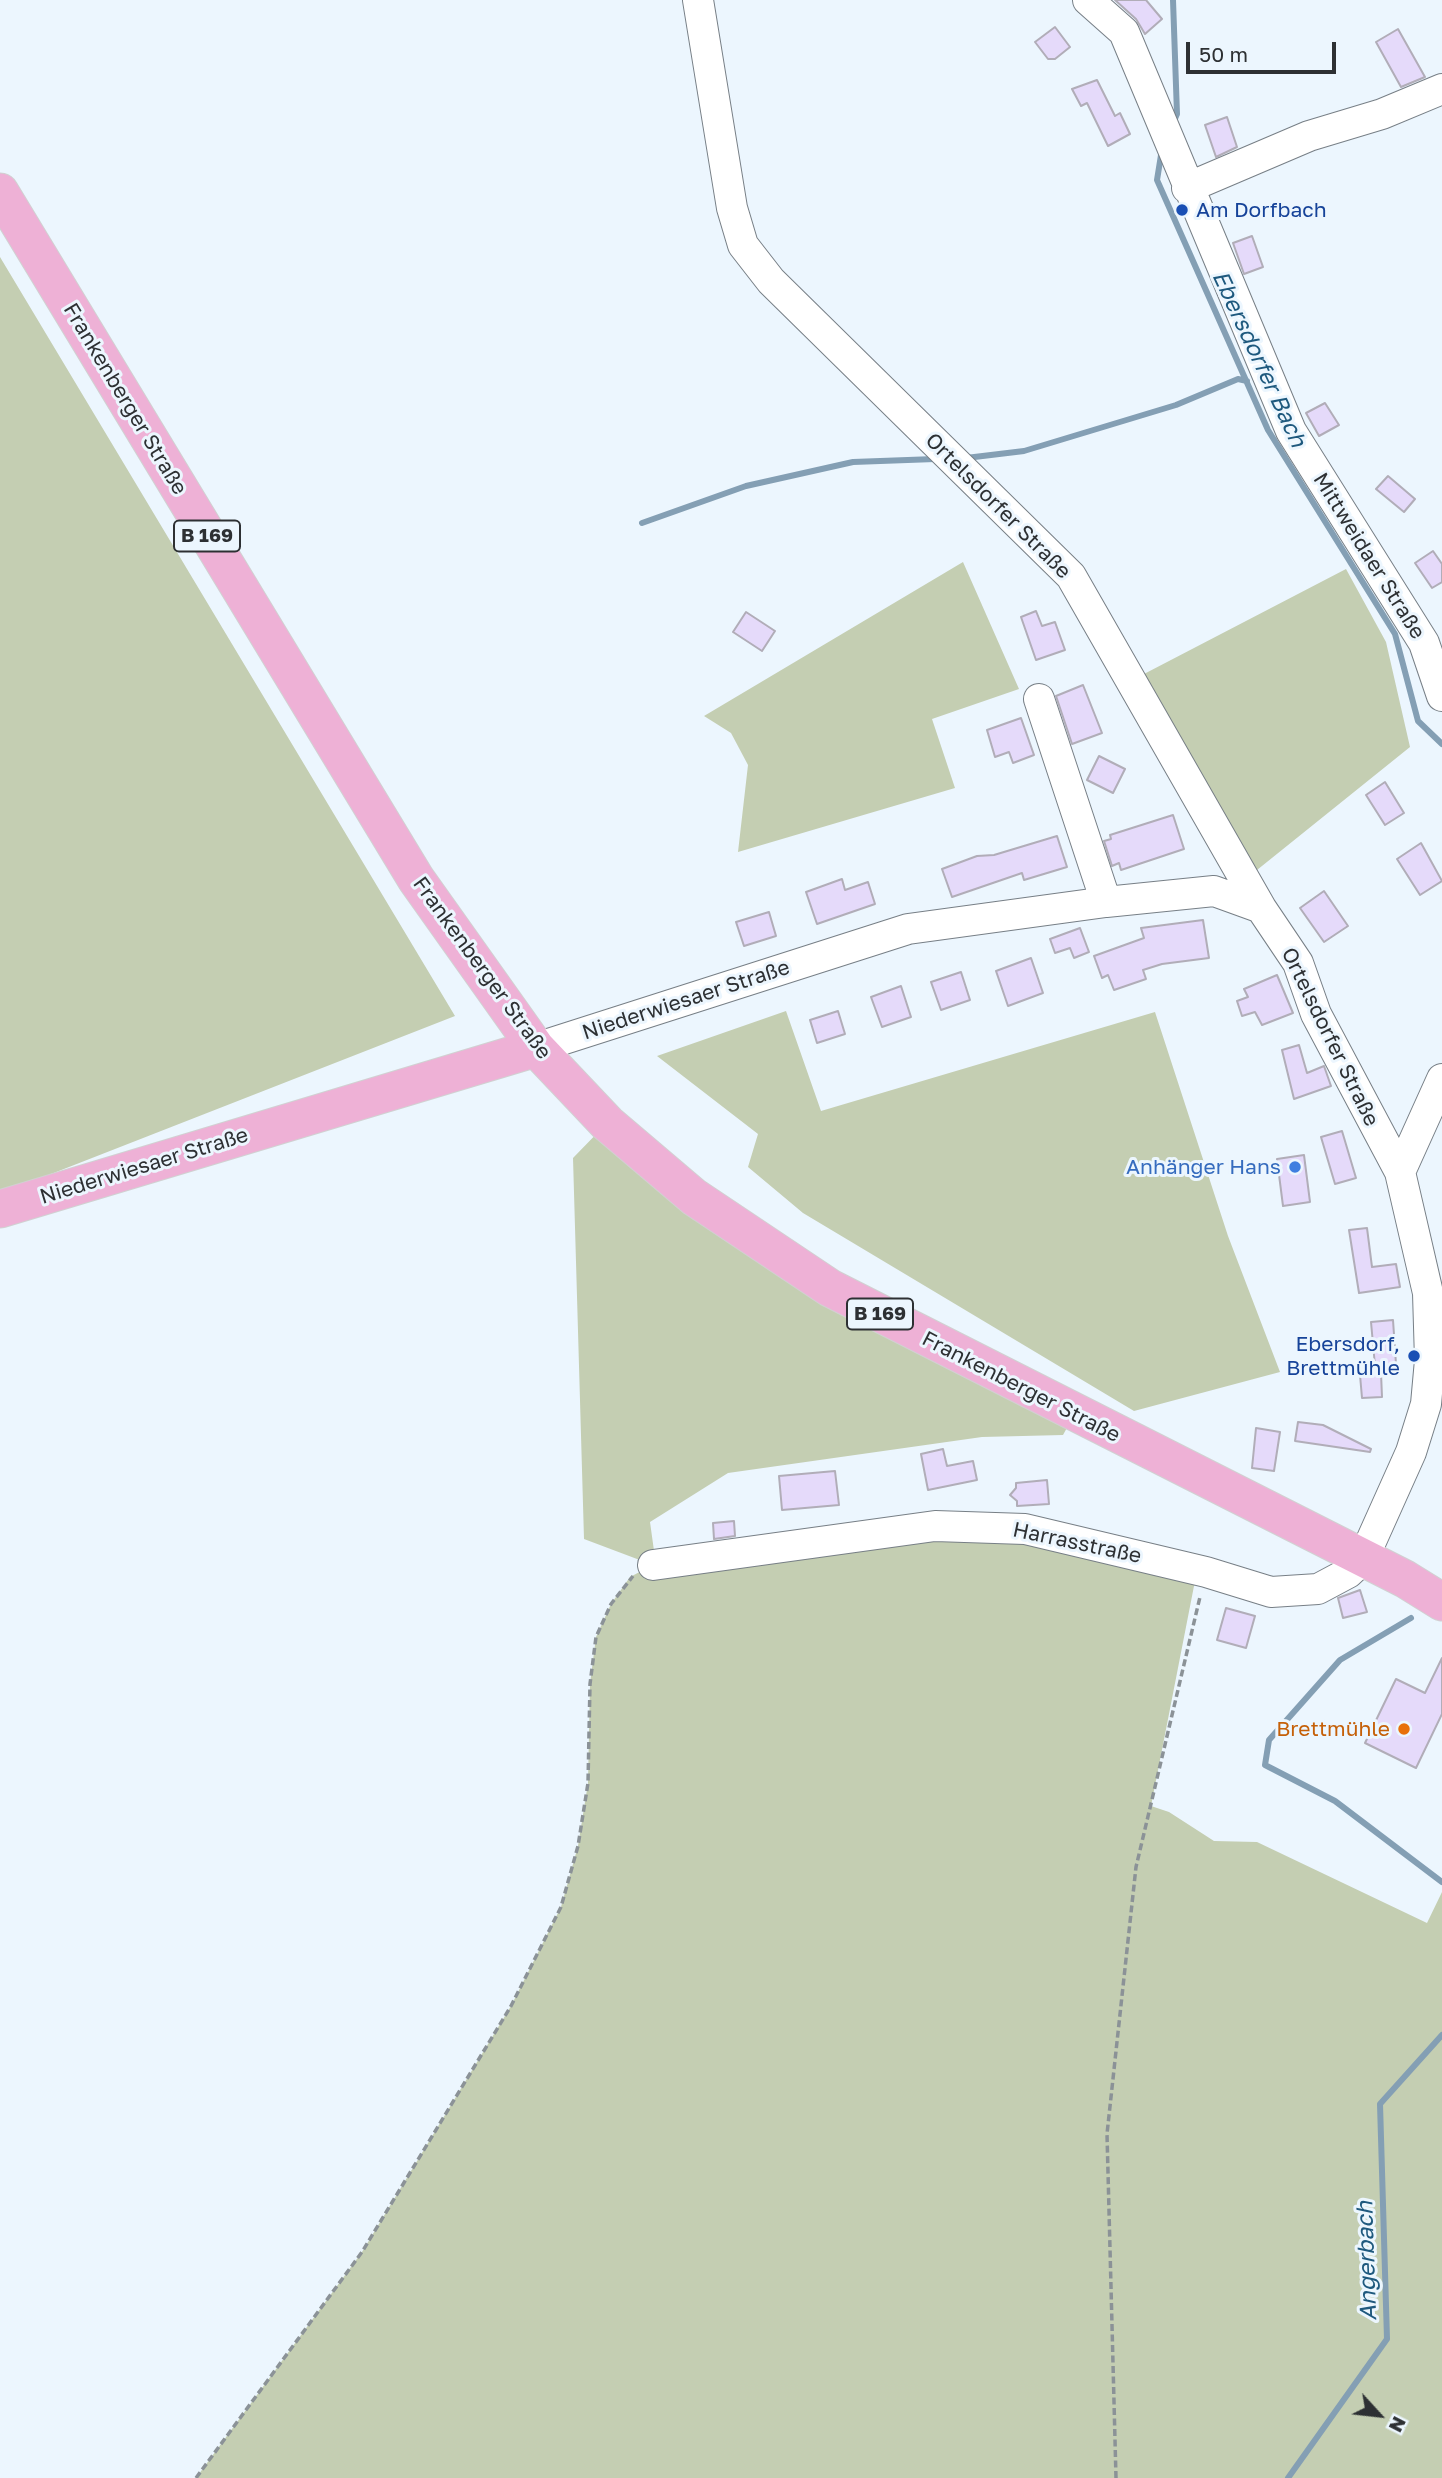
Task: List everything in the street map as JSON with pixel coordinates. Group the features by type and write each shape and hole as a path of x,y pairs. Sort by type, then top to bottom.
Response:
{"main road":[{"name":"Frankenberger Straße","path":"0,192 416,879 536,1048 607,1124 685,1189 830,1288 1363,1559 1442,1602"},
{"name":"Niederwiesaer Straße","path":"0,1209 536,1048"}],"street":[{"name":"Ortelsdorfer Straße","path":"698,0 732,208 743,245 771,281 1071,576 1261,908 1297,963 1316,1014 1400,1172"},
{"name":"Mittweidaer Straße","path":"1088,0 1124,32 1162,120 1187,188 1291,431 1424,643 1442,696"},
{"path":"1187,188 1309,136 1382,114 1442,89"},
{"path":"1039,699 1106,902"},
{"name":"Niederwiesaer Straße","path":"536,1048 908,929 1106,902 1214,891 1261,908"},
{"path":"1363,1559 1381,1512 1411,1452 1427,1393 1430,1360 1428,1293 1400,1172 1442,1079"},
{"name":"Harrasstraße","path":"653,1565 935,1526 1025,1529 1206,1572 1271,1591 1318,1589 1348,1573 1363,1559"}],"path":[{"path":"196,2478 362,2252 511,2006 561,1907 578,1846 588,1783 590,1684 596,1637 611,1604 630,1577 653,1565"},
{"path":"1116,2478 1107,2134 1136,1867 1206,1572"}],"green space":[{"path":"0,257 455,1016 0,1194"},
{"path":"963,562 1019,689 932,719 955,788 738,852 748,765 731,733 704,716"},
{"path":"1346,569 1386,642 1410,747 1257,870 1144,674"},
{"path":"786,1011 821,1111 1155,1012 1228,1236 1280,1372 1134,1411 803,1213 748,1167 758,1134 657,1056"},
{"path":"607,1123 636,1149 1074,1415 1063,1435 982,1437 728,1473 650,1522 655,1558 935,1526 1206,1572 1194,1586 1151,1806 1169,1812 1214,1841 1257,1842 1427,1923 1442,1892 1442,2478 196,2478 362,2252 511,2006 561,1907 578,1846 588,1783 590,1684 596,1637 611,1604 630,1577 653,1565 584,1539 573,1158"}],"building":[{"path":"1115,0 1146,0 1162,19 1145,34 1136,19"},
{"path":"1055,27 1070,47 1055,59 1048,59 1035,42"},
{"path":"1398,29 1425,77 1401,87 1376,42"},
{"path":"1097,80 1115,116 1120,113 1130,134 1108,146 1087,103 1081,106 1072,89"},
{"path":"1227,117 1237,147 1216,157 1205,125"},
{"path":"1252,236 1263,267 1244,274 1233,243"},
{"path":"1325,403 1339,425 1319,436 1306,413"},
{"path":"1388,476 1415,499 1404,512 1376,489"},
{"path":"1433,551 1442,564 1442,582 1432,588 1415,563"},
{"path":"1036,611 1042,626 1055,622 1065,650 1036,660 1021,617"},
{"path":"746,612 775,631 762,651 733,632"},
{"path":"1083,685 1102,733 1072,744 1056,696"},
{"path":"1021,718 1034,755 1013,763 1009,752 995,757 987,730"},
{"path":"1099,756 1125,769 1113,793 1087,780"},
{"path":"1385,782 1404,813 1385,825 1366,795"},
{"path":"1173,815 1184,849 1121,870 1119,863 1112,866 1104,841 1111,839 1110,835"},
{"path":"1057,836 1067,867 1024,880 1022,873 952,897 942,869 977,856 994,855"},
{"path":"1421,843 1442,881 1420,895 1397,859"},
{"path":"842,879 845,890 868,882 875,904 817,924 806,892"},
{"path":"1324,891 1348,926 1324,942 1300,908"},
{"path":"769,912 776,936 744,946 736,922"},
{"path":"1203,920 1209,958 1162,964 1143,970 1146,979 1114,990 1108,975 1102,978 1094,956 1144,938 1141,928"},
{"path":"1080,928 1089,952 1074,958 1070,948 1055,953 1050,939"},
{"path":"1031,958 1043,993 1008,1006 996,971"},
{"path":"961,972 970,1000 941,1010 931,982"},
{"path":"1277,975 1293,1013 1262,1025 1255,1012 1242,1016 1237,1001 1248,997 1244,989"},
{"path":"901,986 911,1017 882,1027 871,997"},
{"path":"838,1011 845,1034 817,1043 810,1020"},
{"path":"1299,1045 1307,1073 1324,1066 1331,1086 1294,1099 1282,1050"},
{"path":"1342,1131 1356,1178 1335,1184 1321,1137"},
{"path":"1304,1155 1310,1202 1283,1206 1277,1159"},
{"path":"1367,1228 1372,1267 1396,1264 1400,1287 1359,1293 1349,1230"},
{"path":"1393,1320 1396,1364 1375,1366 1371,1322"},
{"path":"1381,1373 1382,1397 1362,1398 1360,1375"},
{"path":"1298,1422 1323,1425 1371,1449 1370,1452 1295,1441"},
{"path":"1256,1428 1280,1432 1274,1471 1252,1468"},
{"path":"943,1449 947,1466 973,1461 977,1480 928,1490 921,1454"},
{"path":"835,1471 839,1505 782,1510 779,1476"},
{"path":"1047,1480 1049,1504 1017,1506 1017,1501 1010,1495 1016,1488 1016,1483"},
{"path":"734,1521 735,1536 714,1539 713,1523"},
{"path":"1360,1590 1367,1612 1343,1618 1338,1598"},
{"path":"1226,1608 1255,1616 1246,1648 1217,1640"},
{"name":"Brettmühle","path":"1442,1658 1442,1714 1416,1768 1365,1743 1396,1679 1425,1693"}],"waterway":[{"name":"Ebersdorfer Bach","path":"1173,0 1177,114 1173,123"},
{"name":"Ebersdorfer Bach","path":"1162,149 1157,180 1268,430 1395,634 1418,721 1442,744"},
{"path":"966,458 1024,451 1176,405 1238,379 1247,381"},
{"path":"642,523 746,486 853,462 935,459"},
{"name":"Angerbach","path":"1411,1618 1340,1660 1269,1740 1265,1765 1335,1801 1442,1882"},
{"name":"Angerbach","path":"1288,2478 1387,2339 1380,2104 1442,2035"}],"place":[{"name":"Am Dorfbach","path":"1182,210"},
{"name":"Anhänger Hans","path":"1295,1167"},
{"name":"Ebersdorf, Brettmühle","path":"1414,1356"},
{"name":"Brettmühle","path":"1404,1729"}]}
